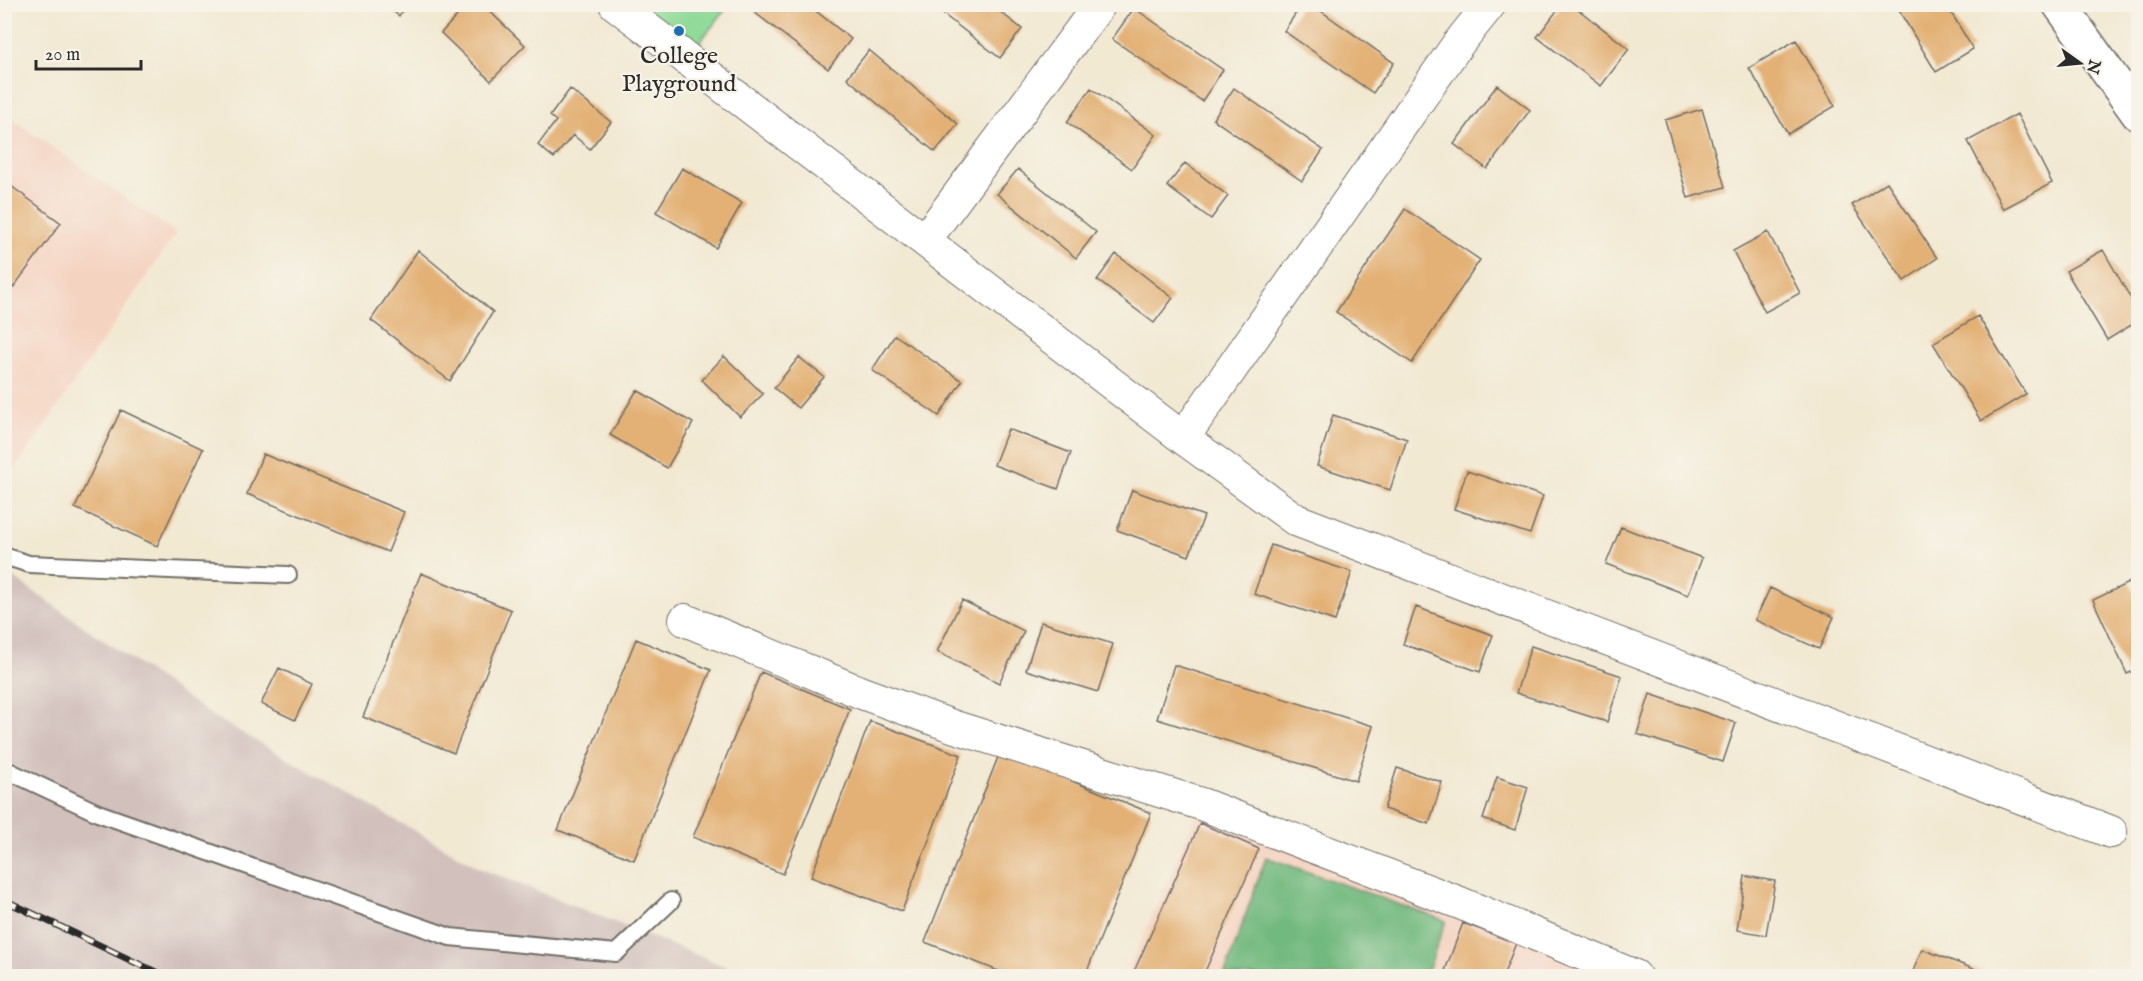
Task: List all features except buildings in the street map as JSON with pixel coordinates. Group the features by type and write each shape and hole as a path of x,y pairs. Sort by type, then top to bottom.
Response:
{"main road":[{"path":"2059,4 2139,114"}],"street":[{"path":"615,4 1183,438 1296,520 2111,832"},
{"path":"925,240 1100,4"},
{"path":"1183,438 1458,44 1490,4"},
{"path":"685,620 862,693 955,727 1212,808 1460,903 1635,976"}],"lane":[{"path":"4,556 29,564 288,575"},
{"path":"4,769 99,813 450,938 616,953 671,901"}],"shaded area":[{"path":"5,114 176,233 5,484"},
{"path":"4,571 214,717 482,869 749,976 5,976"},
{"path":"1201,804 1635,976 1126,976"}],"green space":[{"name":"College Playground","path":"615,5 729,5 687,58"},
{"path":"1266,857 1446,921 1426,976 1224,976"}],"railway":[{"path":"4,900 164,976"}],"place":[{"name":"College Playground","path":"679,31"}]}
